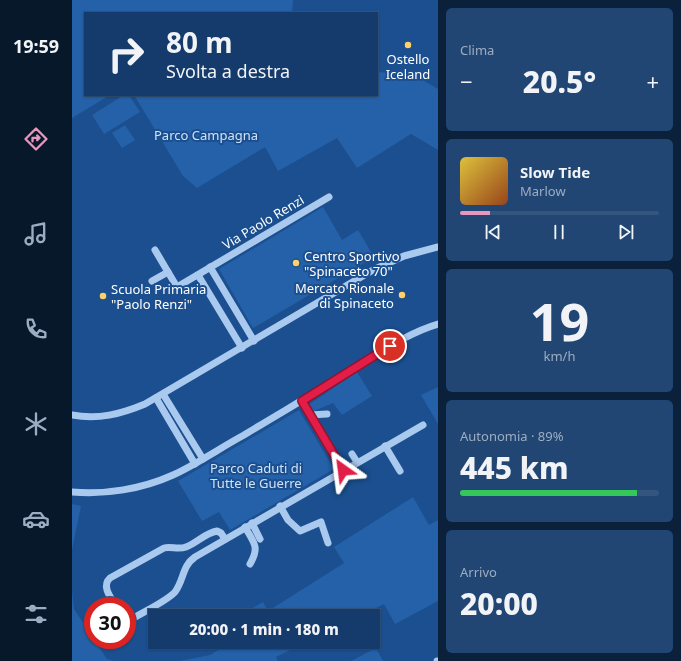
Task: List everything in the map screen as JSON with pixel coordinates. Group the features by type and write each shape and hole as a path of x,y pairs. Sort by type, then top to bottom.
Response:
{"street":[{"name":"Via Paolo Renzi","path":"155,250 177,286 329,197"},
{"path":"72,415 93,417 113,415 130,410 163,394 373,270 404,256 438,247"},
{"path":"210,267 254,341"},
{"path":"152,282 168,272"},
{"path":"198,275 242,348"},
{"path":"72,492 95,492 136,487 167,477 194,464 302,401 398,342 415,333 438,324"},
{"path":"163,394 202,459"},
{"path":"156,398 194,464"},
{"path":"302,401 343,470"},
{"path":"310,414 327,414"},
{"path":"136,616 173,593 179,585 188,562 195,556 423,425"},
{"path":"385,446 400,470"},
{"path":"352,454 357,462"},
{"path":"280,506 288,520 300,531 321,522 328,543"},
{"path":"252,523 260,539"},
{"path":"245,527 256,549 255,556 250,564"},
{"path":"111,597 106,587 109,579 164,548 184,548 211,532 217,531 222,533 225,538"}],"green space":[{"path":"72,0 293,0 292,12 84,12 84,96 108,96 72,118"},
{"name":"Parco Campagna","path":"378,72 404,74 421,79 438,89 438,150 411,134 357,168 337,138 278,171 265,147 197,188 183,176 135,96 378,96"},
{"path":"122,96 130,96 140,112 104,134 92,115"},
{"path":"125,125 135,140 122,148 112,133"},
{"name":"Centro Sportivo \"Spinaceto 70\"","path":"323,207 342,240 358,230 374,257 253,328 219,269"},
{"path":"357,372 372,396 342,415 333,403 312,412 308,405"},
{"path":"438,387 438,424 421,395"},
{"name":"Parco Caduti di Tutte le Guerre","path":"299,410 334,469 230,530 219,512 202,521 178,481"},
{"path":"413,497 429,525 438,520 438,601 395,624 384,604 374,609 271,609 344,563 334,547"},
{"path":"72,504 81,506 72,550"},
{"path":"72,591 74,609 84,624 84,649 100,649 107,659 114,661 72,661"},
{"path":"263,602 267,609 251,609"},
{"path":"220,649 292,649 276,657 278,661 180,661 210,655"},
{"path":"377,649 383,661 351,661"}],"place":[{"name":"Ostello Iceland","path":"408,45"},
{"name":"Centro Sportivo \"Spinaceto 70\"","path":"296,263"},
{"name":"Mercato Rionale di Spinaceto","path":"402,295"},
{"name":"Scuola Primaria \"Paolo Renzi\"","path":"103,296"}],"route":[{"path":"343,470 302,401 390,346"}]}
